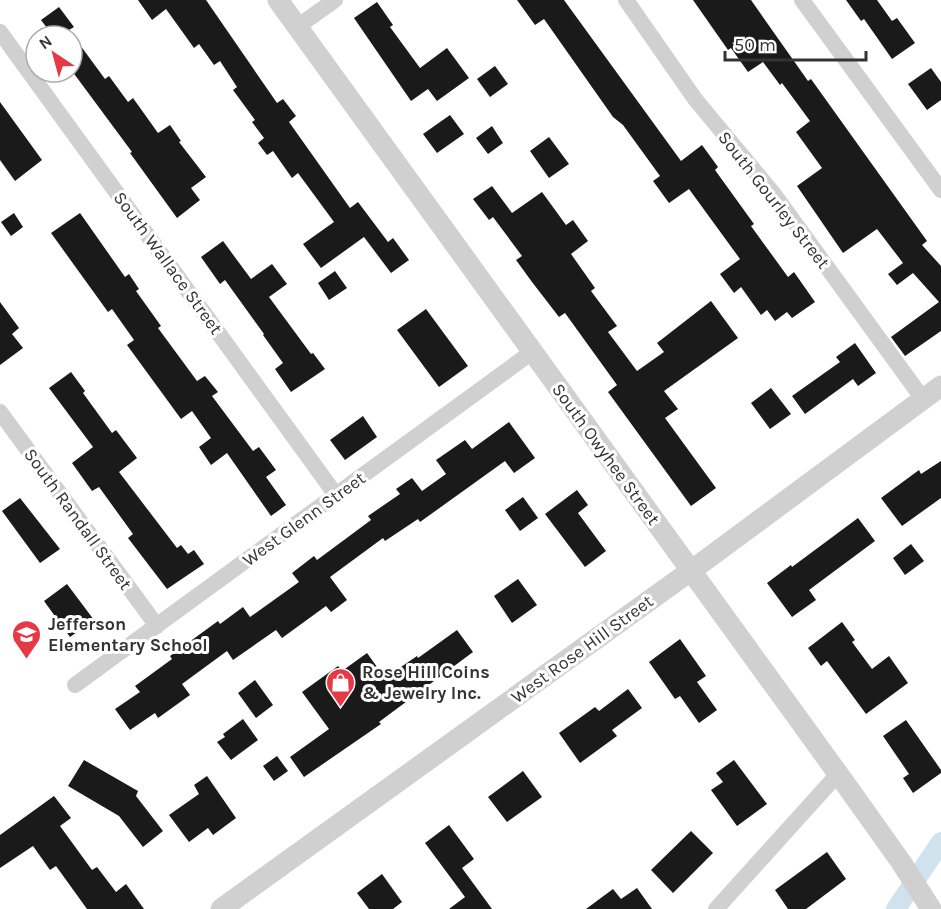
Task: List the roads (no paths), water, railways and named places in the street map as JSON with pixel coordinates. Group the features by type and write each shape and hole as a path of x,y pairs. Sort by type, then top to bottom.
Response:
{"street":[{"name":"South Owyhee Street","path":"278,0 838,774 901,862 927,904"},
{"path":"297,27 335,0"},
{"name":"South Gourley Street","path":"626,0 695,99 773,193 923,399"},
{"path":"802,0 941,190"},
{"name":"South Wallace Street","path":"0,32 336,495"},
{"name":"West Glenn Street","path":"75,686 532,352"},
{"name":"West Rose Hill Street","path":"221,909 691,571 941,386"},
{"name":"South Randall Street","path":"0,412 157,626"},
{"path":"716,909 838,774"}],"waterway":[{"path":"896,909 941,842"}],"place":[{"name":"Jefferson Elementary School","path":"27,660"},
{"name":"Rose Hill Coins & Jewelry Inc.","path":"341,708"}]}
